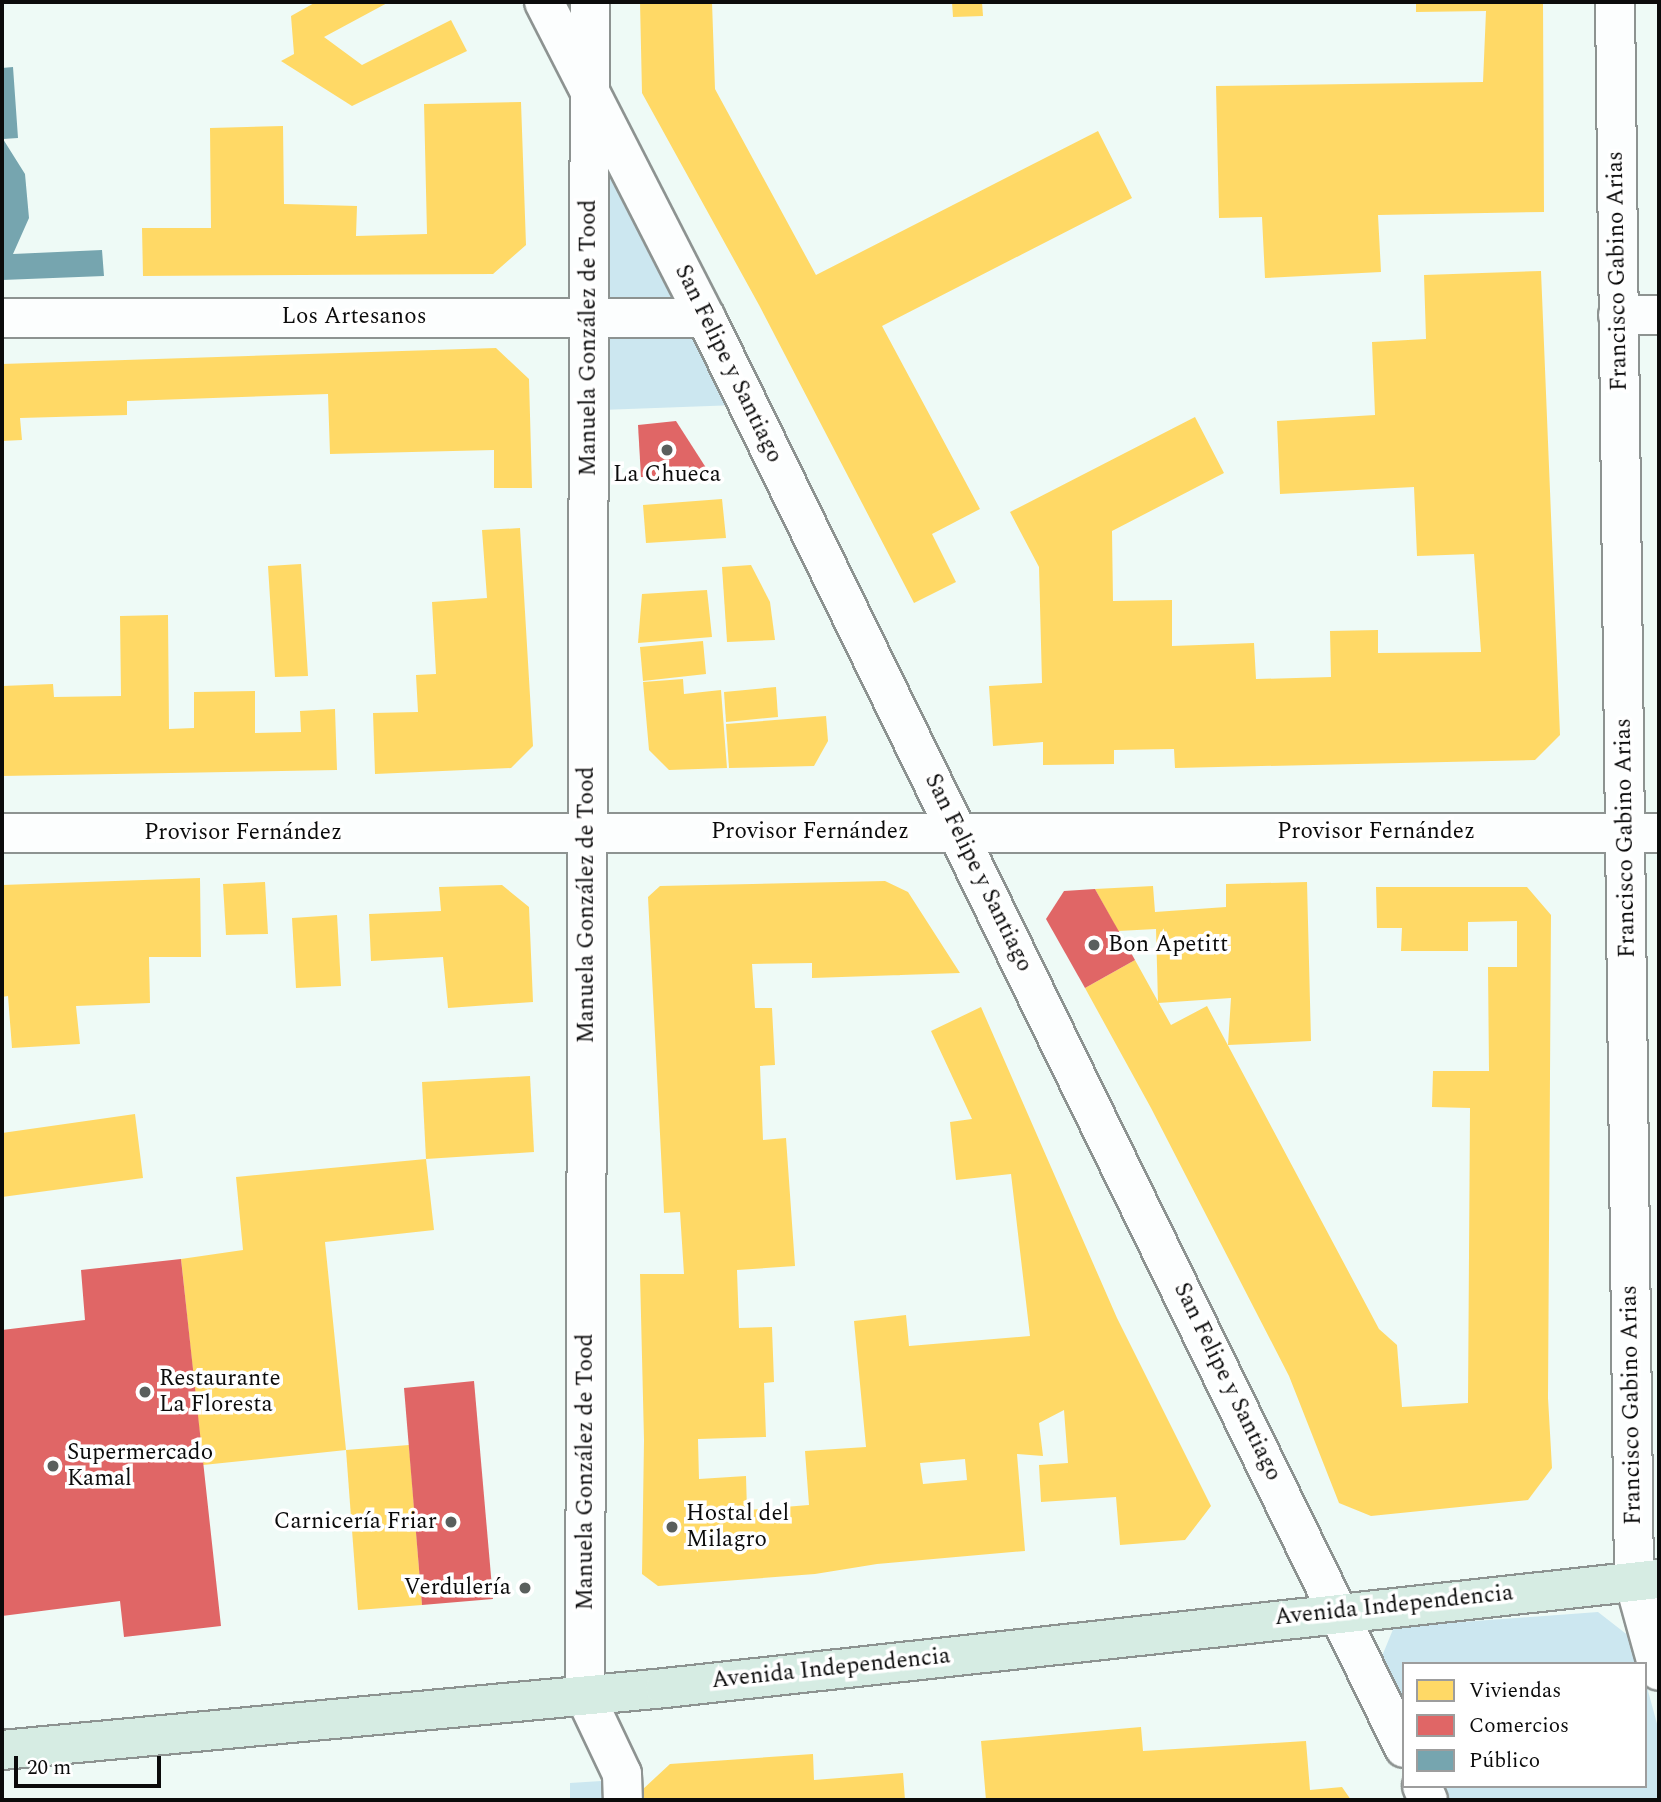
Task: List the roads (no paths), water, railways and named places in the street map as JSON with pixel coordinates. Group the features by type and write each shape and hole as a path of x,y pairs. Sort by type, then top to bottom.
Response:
{"main road":[{"name":"Avenida Independencia","path":"2,1750 585,1696 1646,1580"}],"street":[{"name":"San Felipe y Santiago","path":"544,2 706,318 1402,1744"},
{"name":"Manuela González de Tood","path":"590,2 585,1696 622,1774 623,1800"},
{"name":"Francisco Gabino Arias","path":"1615,2 1618,315 1643,833 1646,1580 1659,1671"},
{"path":"1618,315 1659,315"},
{"name":"Los Artesanos","path":"2,318 706,318"},
{"name":"Provisor Fernández","path":"2,833 1643,833"}],"place":[{"name":"La Chueca","path":"667,450"},
{"name":"Bon Apetitt","path":"1094,945"},
{"name":"Restaurante La Floresta","path":"145,1392"},
{"name":"Supermercado Kamal","path":"53,1466"},
{"name":"Carnicería Friar","path":"451,1522"},
{"name":"Hostal del Milagro","path":"672,1527"},
{"name":"Verdulería","path":"525,1588"}]}
